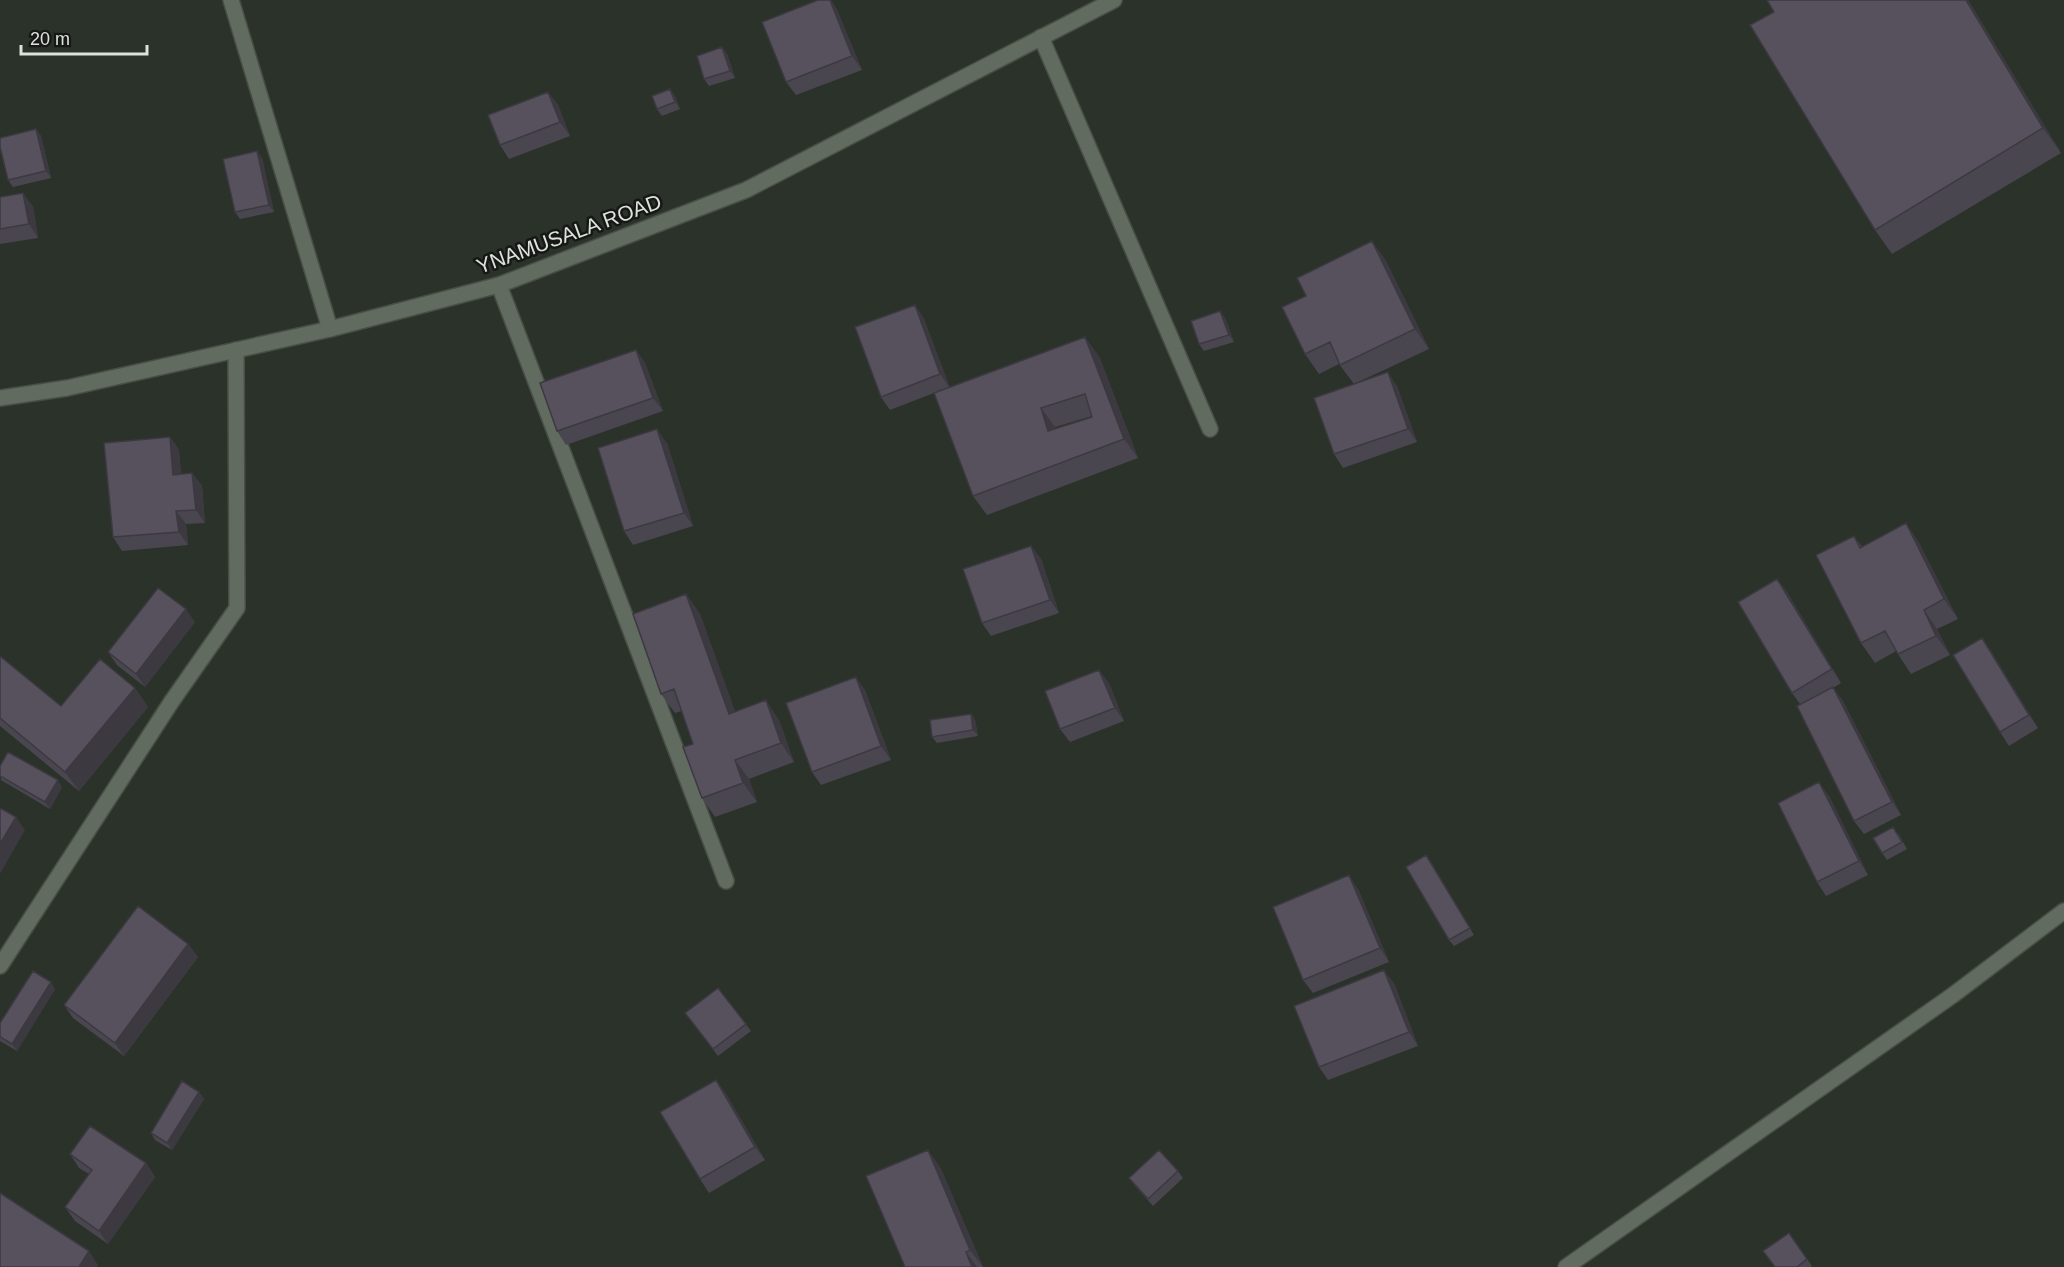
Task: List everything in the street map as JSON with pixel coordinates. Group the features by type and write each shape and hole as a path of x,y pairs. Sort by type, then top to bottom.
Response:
{"street":[{"path":"231,0 330,329"},
{"name":"YNAMUSALA ROAD","path":"0,398 67,388 330,329 500,285 746,190 1114,0"},
{"path":"1041,37 1210,429"},
{"path":"500,285 726,881"},
{"path":"0,966 172,701 237,608 236,350"},
{"path":"1566,1267 1953,995 2064,911"}],"building":[{"path":"818,0 830,0 852,56 786,82 762,22"},
{"path":"1767,0 1966,0 2043,128 1875,230 1750,25 1774,12"},
{"path":"722,47 730,71 704,79 697,56"},
{"path":"670,89 675,102 657,109 652,96"},
{"path":"548,92 560,122 500,145 488,115"},
{"path":"36,129 46,171 8,180 0,138"},
{"path":"257,151 269,205 235,212 223,159"},
{"path":"23,193 29,224 0,229 0,197"},
{"path":"1372,241 1415,329 1340,365 1330,342 1305,354 1282,307 1306,296 1297,278"},
{"path":"915,305 940,374 881,397 855,327"},
{"path":"1220,311 1229,335 1199,344 1191,321"},
{"path":"1085,337 1124,439 973,496 934,393","holes":["1085,394 1092,417 1048,431 1041,408"]},
{"path":"636,350 653,398 557,431 540,383"},
{"path":"1388,372 1408,429 1334,454 1314,398"},
{"path":"657,429 684,513 624,531 598,448"},
{"path":"170,437 173,475 192,473 196,510 176,511 179,532 113,537 104,443"},
{"path":"1906,523 1944,599 1924,610 1936,636 1898,654 1885,631 1861,643 1816,555 1854,536 1860,548"},
{"path":"1031,546 1050,600 982,623 963,569"},
{"path":"1777,579 1832,669 1792,693 1738,602"},
{"path":"158,588 186,609 136,674 108,652"},
{"path":"686,594 729,714 766,700 781,743 735,760 743,783 702,798 683,747 693,744 674,689 661,694 633,614"},
{"path":"1982,638 2029,715 2000,732 1953,655"},
{"path":"0,656 61,706 100,659 135,688 65,772 0,718"},
{"path":"1099,670 1115,708 1060,729 1045,691"},
{"path":"856,677 881,746 812,772 786,703"},
{"path":"1833,687 1892,802 1854,821 1797,706"},
{"path":"971,714 973,730 932,737 930,720"},
{"path":"8,752 58,780 45,802 0,776 0,766"},
{"path":"1819,782 1859,861 1817,882 1778,803"},
{"path":"0,808 16,817 0,844"},
{"path":"1893,827 1902,842 1882,853 1873,838"},
{"path":"1426,855 1470,928 1449,940 1406,867"},
{"path":"1349,875 1380,948 1303,980 1273,907"},
{"path":"138,906 188,944 115,1043 64,1005"},
{"path":"1384,970 1409,1032 1319,1067 1294,1006"},
{"path":"33,971 51,982 12,1044 0,1037 0,1023"},
{"path":"718,988 746,1024 713,1049 685,1013"},
{"path":"716,1080 755,1147 700,1179 660,1112"},
{"path":"182,1081 199,1092 167,1143 151,1133"},
{"path":"90,1126 146,1163 99,1231 65,1207 92,1170 70,1154"},
{"path":"928,1150 970,1250 966,1252 972,1267 905,1267 866,1176"},
{"path":"1159,1150 1178,1171 1148,1199 1129,1178"},
{"path":"0,1193 89,1251 79,1267 0,1267"},
{"path":"1789,1233 1807,1259 1797,1267 1775,1267 1763,1251"}]}
